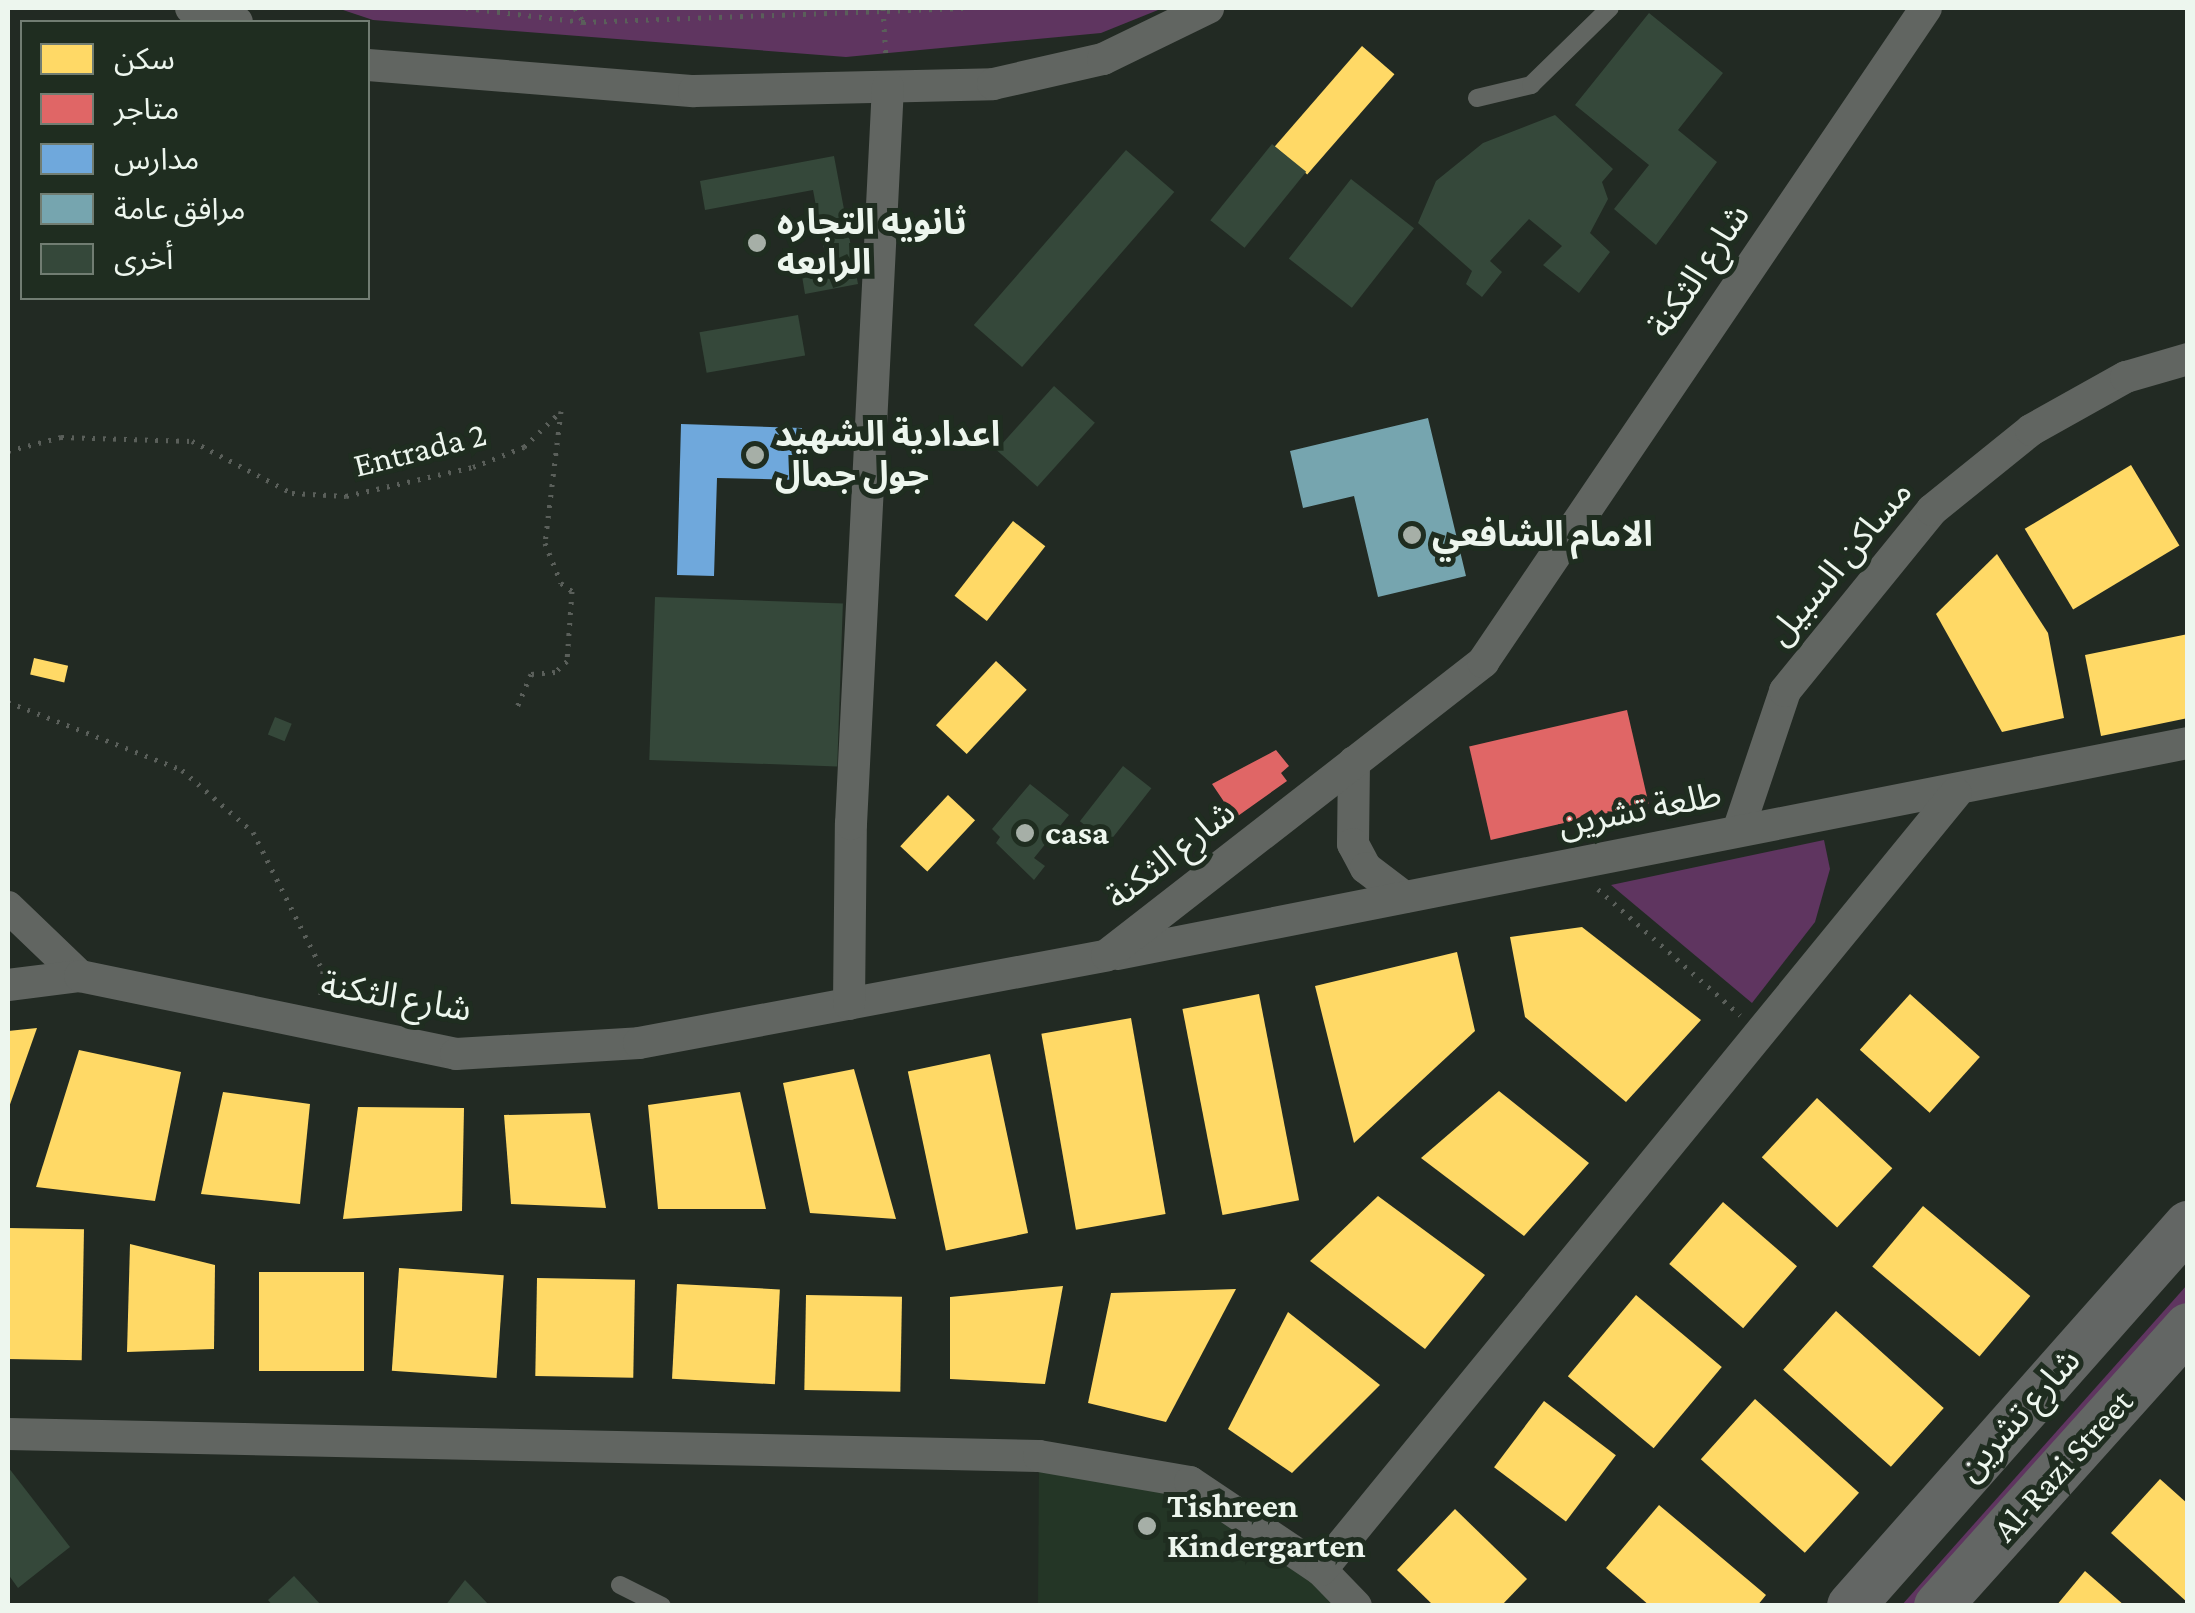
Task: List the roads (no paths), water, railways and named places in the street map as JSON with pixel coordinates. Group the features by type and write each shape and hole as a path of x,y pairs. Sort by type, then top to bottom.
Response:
{"main road":[{"name":"شارع تشرين","path":"1851,1606 2188,1226"},
{"name":"Al-Razi Street","path":"1938,1606 2188,1327"}],"street":[{"path":"191,8 230,20"},
{"path":"370,65 694,91 993,84 1102,59 1208,8"},
{"name":"شارع الثكنة","path":"80,976 456,1054 639,1043 1107,956 1483,662 1926,8"},
{"path":"849,1004 852,824 888,86"},
{"name":"مساكن السبيل","path":"1738,831 1785,692 1932,510 2031,430 2126,376 2188,359"},
{"name":"طلعة تشرين","path":"1107,956 1738,831 1956,793 2188,742"},
{"path":"1354,762 1353,844 1366,868 1404,897"},
{"path":"1321,1570 1956,793"},
{"path":"8,907 80,976"},
{"path":"8,984 80,976"},
{"path":"8,1434 1040,1456 1190,1482 1321,1570 1356,1606"}],"lane":[{"path":"1477,98 1532,85 1610,8"},
{"path":"620,1585 662,1606"}],"place":[{"name":"ثانويه التجاره الرابعه","path":"757,243"},
{"name":"اعدادية الشهيد جول جمال","path":"755,455"},
{"name":"الامام الشافعي","path":"1412,535"},
{"name":"casa","path":"1025,833"},
{"name":"Tishreen Kindergarten","path":"1147,1526"}]}
